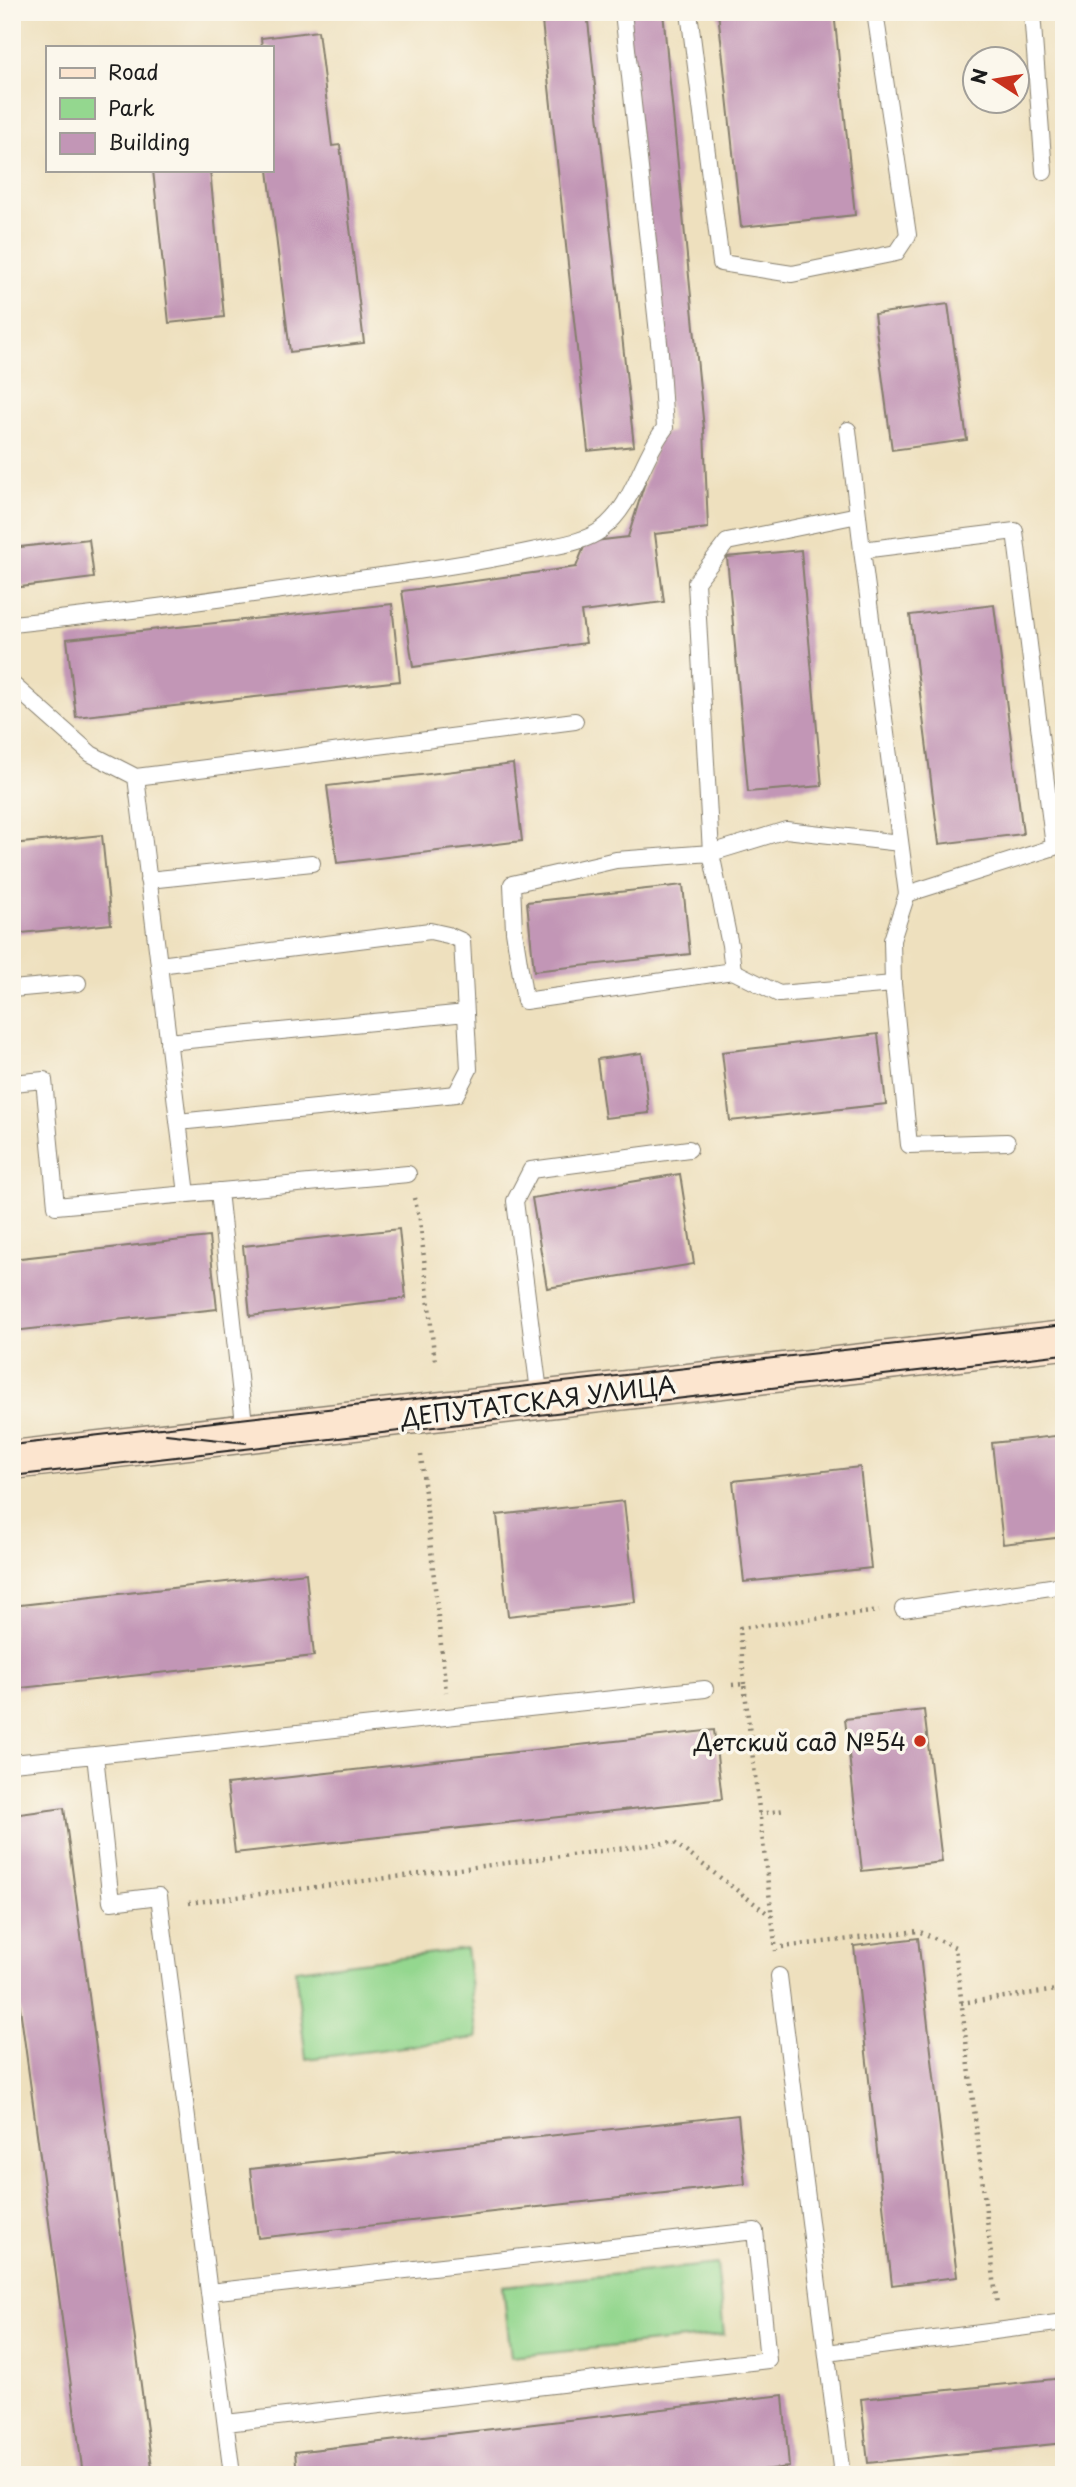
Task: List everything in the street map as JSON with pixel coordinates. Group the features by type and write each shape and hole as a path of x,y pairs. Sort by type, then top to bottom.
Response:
{"main road":[{"name":"ДЕПУТАТСКАЯ УЛИЦА","path":"12,1460 1064,1340"}],"lane":[{"path":"12,624 127,612 486,561 571,543 600,531 624,505 643,472 655,441 665,428 660,352 623,12"},
{"path":"689,12 721,263 792,274 896,253 908,235 875,12"},
{"path":"1032,12 1044,172"},
{"path":"848,430 906,894 891,940 892,984 909,1146 1007,1142"},
{"path":"733,971 711,853 696,582 727,542 858,515"},
{"path":"862,550 1015,531 1059,846 906,894"},
{"path":"12,684 91,754 136,777 575,721"},
{"path":"136,777 187,1194"},
{"path":"892,984 779,994 733,971 525,1001 514,931 512,884 616,860 711,853 786,830 900,843"},
{"path":"148,880 312,863"},
{"path":"159,965 430,931 448,934 462,941 469,1069 456,1094 178,1122"},
{"path":"12,989 78,983"},
{"path":"168,1042 466,1013"},
{"path":"12,1083 44,1080 56,1206 408,1174"},
{"path":"540,1400 515,1200 531,1170 689,1149"},
{"path":"219,1191 245,1433"},
{"path":"903,1609 1064,1585"},
{"path":"12,1763 705,1689"},
{"path":"95,1755 111,1902 159,1896 232,2475"},
{"path":"779,1976 842,2475"},
{"path":"209,2292 755,2231 768,2360 226,2423"},
{"path":"827,2353 1064,2322"}],"path":[{"path":"408,1174 420,1220 435,1363"},
{"path":"421,1455 448,1717"},
{"path":"779,1976 744,1684 740,1628 903,1609"},
{"path":"705,1689 744,1684"},
{"path":"759,1814 785,1810"},
{"path":"160,1907 673,1842 771,1916"},
{"path":"775,1948 918,1931 955,1947 1000,2330"},
{"path":"961,2003 1064,1989"}],"green space":[{"path":"466,1949 477,2038 306,2059 295,1970"},
{"path":"717,2264 724,2335 511,2357 503,2286"}],"building":[{"path":"541,12 587,12 634,446 588,451"},
{"path":"625,12 663,12 704,429 708,528 655,534 664,602 581,612 586,643 413,667 402,591 576,567 586,542 628,537 658,440 665,433 672,432"},
{"path":"718,12 834,12 855,215 741,227"},
{"path":"318,31 332,146 340,145 364,343 290,352 268,172 273,172 274,153 273,46 262,46 261,38"},
{"path":"153,172 210,172 224,317 169,323"},
{"path":"948,304 967,440 892,450 874,314"},
{"path":"89,539 94,578 12,588 12,548"},
{"path":"801,550 822,786 748,792 727,557"},
{"path":"392,604 400,681 76,717 67,639"},
{"path":"994,605 1023,834 939,844 910,615"},
{"path":"513,764 522,841 337,863 327,786"},
{"path":"102,835 111,924 12,934 12,844"},
{"path":"683,885 690,954 534,971 527,902"},
{"path":"878,1034 886,1104 730,1121 722,1052"},
{"path":"642,1053 649,1113 605,1118 597,1059"},
{"path":"680,1174 694,1264 547,1288 532,1198"},
{"path":"399,1229 406,1298 250,1316 243,1246"},
{"path":"209,1237 217,1309 13,1331 12,1259"},
{"path":"1064,1435 1064,1537 1003,1544 992,1443"},
{"path":"860,1467 871,1568 744,1582 733,1481"},
{"path":"624,1501 635,1602 508,1616 497,1515"},
{"path":"306,1573 314,1656 12,1689 12,1606"},
{"path":"924,1710 942,1862 862,1871 845,1719"},
{"path":"714,1730 722,1799 235,1853 227,1784"},
{"path":"64,1808 153,2475 83,2475 12,1948 12,1815"},
{"path":"918,1938 957,2277 892,2285 854,1946"},
{"path":"738,2115 745,2184 258,2238 250,2169"},
{"path":"1064,2378 1064,2443 868,2463 861,2399"},
{"path":"783,2395 789,2467 718,2475 297,2475 295,2452"}],"tram line":[{"path":"12,1445 1064,1325"},
{"path":"12,1476 1064,1354"},
{"path":"166,1434 246,1443"}],"place":[{"name":"Детский сад №54","path":"920,1741"}]}
